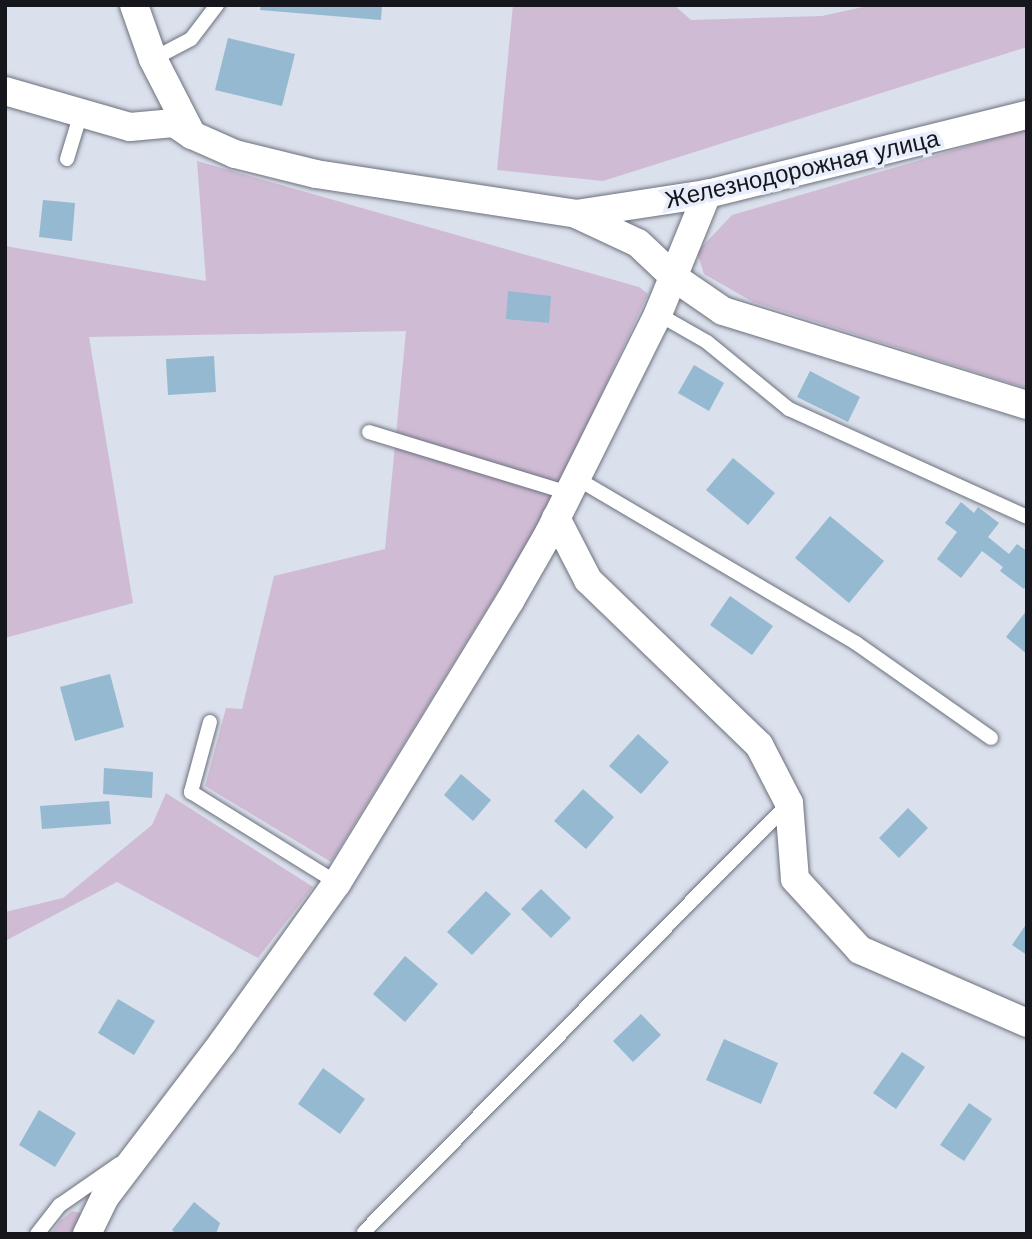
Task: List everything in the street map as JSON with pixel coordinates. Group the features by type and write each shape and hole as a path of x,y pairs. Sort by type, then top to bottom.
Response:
{"street":[{"path":"134,5 153,59 192,135"},
{"path":"5,91 130,127 174,123 192,135 235,154 316,174 576,214 638,243 675,278 723,311 1027,405"},
{"name":"Железнодорожная улица","path":"576,214 707,194 1027,115"},
{"path":"87,1234 105,1198 223,1042 337,883 510,601 556,518 658,314 675,278 707,194"},
{"path":"556,518 588,580 759,745 789,803 795,879 860,950 1027,1023"}],"lane":[{"path":"153,59 191,39 216,5"},
{"path":"67,159 81,113"},
{"path":"658,314 706,342 789,409 1027,517"},
{"path":"369,432 573,485 856,643 991,738"},
{"path":"210,722 191,792 337,883"},
{"path":"363,1232 789,803"},
{"path":"37,1234 60,1205 140,1149"}],"shaded area":[{"path":"513,5 674,5 691,20 822,16 872,5 1027,5 1027,47 603,181 497,170"},
{"path":"1027,129 1027,388 753,302 704,274 697,252 732,215"},
{"path":"197,161 639,287 648,294 547,511 331,862 205,786 226,708 242,709 274,576 385,549 406,331 89,337 133,603 5,638 5,246 206,281"},
{"path":"166,793 313,887 258,958 117,882 5,941 5,912 63,898 152,825"},
{"path":"72,1211 80,1213 85,1220 80,1234 51,1234 60,1221"}],"building":[{"path":"261,5 382,5 381,20 260,10"},
{"path":"228,38 295,54 282,106 215,90"},
{"path":"43,200 75,203 72,241 39,237"},
{"path":"508,291 551,296 549,323 506,319"},
{"path":"214,356 216,392 168,395 166,359"},
{"path":"694,365 724,383 709,411 678,393"},
{"path":"810,371 860,397 848,422 797,397"},
{"path":"733,458 775,493 748,525 706,490"},
{"path":"961,502 974,513 978,507 999,523 988,537 1009,554 1017,544 1027,551 1027,585 1024,589 1000,571 1003,567 982,551 961,578 937,559 957,532 945,523"},
{"path":"830,516 884,561 849,603 795,558"},
{"path":"730,596 773,626 752,655 710,625"},
{"path":"1027,610 1027,654 1006,637"},
{"path":"110,674 124,727 75,741 60,687"},
{"path":"638,734 669,762 641,794 609,766"},
{"path":"104,768 153,772 152,798 103,794"},
{"path":"461,774 491,800 473,821 444,795"},
{"path":"583,789 614,817 586,849 554,821"},
{"path":"109,801 111,824 42,829 40,806"},
{"path":"908,808 928,828 899,858 879,838"},
{"path":"541,889 571,918 551,938 521,909"},
{"path":"486,891 511,914 472,955 447,932"},
{"path":"1027,923 1027,955 1012,945"},
{"path":"405,956 438,984 405,1022 373,994"},
{"path":"118,999 155,1021 134,1055 98,1033"},
{"path":"641,1014 661,1035 633,1062 613,1041"},
{"path":"724,1039 778,1063 761,1104 706,1080"},
{"path":"902,1052 925,1067 896,1109 873,1093"},
{"path":"323,1068 365,1099 340,1134 298,1104"},
{"path":"969,1103 992,1119 964,1161 940,1145"},
{"path":"39,1110 76,1133 55,1167 19,1145"},
{"path":"194,1202 220,1223 216,1234 176,1234 172,1230"}]}
